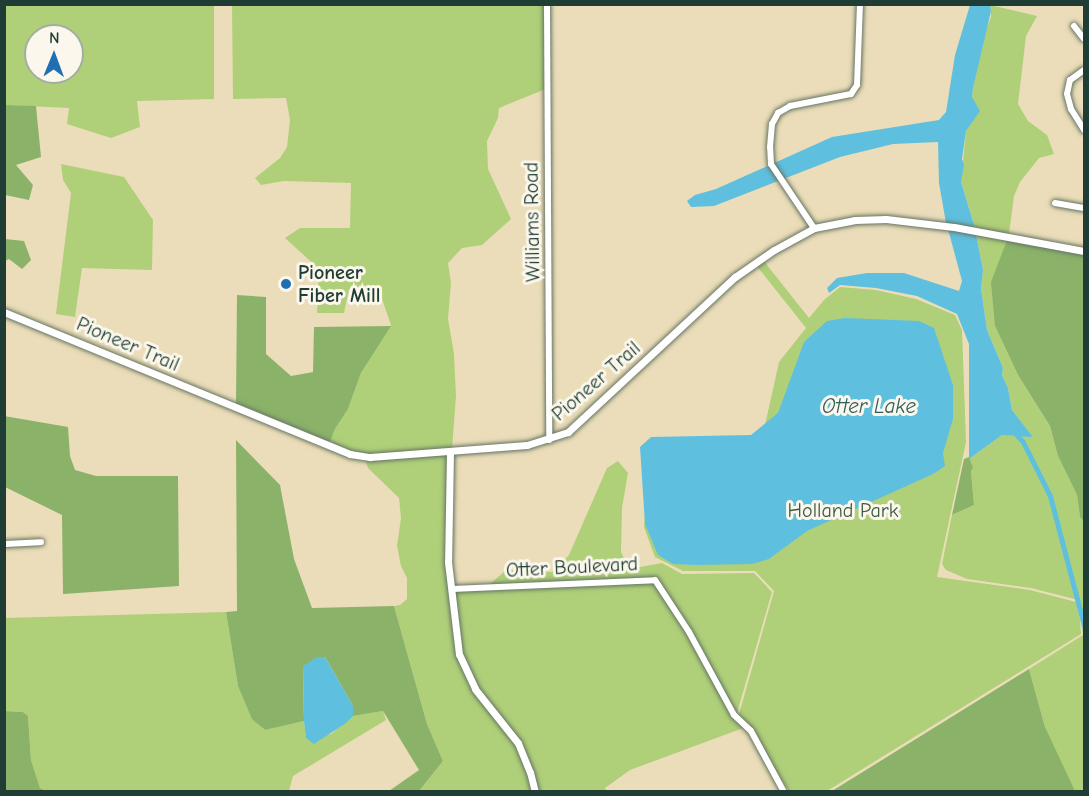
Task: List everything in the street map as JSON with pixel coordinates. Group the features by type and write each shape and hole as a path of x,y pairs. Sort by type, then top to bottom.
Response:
{"street":[{"name":"Williams Road","path":"547,4 549,440"},
{"path":"814,228 771,164 772,124 777,113 790,105 851,94 857,85 860,4"},
{"path":"1074,26 1084,39"},
{"path":"1084,70 1070,80 1066,94 1071,109 1084,130"},
{"path":"1055,203 1084,208"},
{"name":"Pioneer Trail","path":"4,312 350,454 370,457 527,445 549,440 568,432 735,277 774,250 814,228 874,219 945,226 1084,251"},
{"path":"450,452 448,562 456,638 464,667 475,689 518,743 530,772 535,792"},
{"path":"4,544 40,542"},
{"name":"Otter Boulevard","path":"452,589 656,580 689,632 734,715 751,731 784,792"}],"green space":[{"path":"5,4 214,5 214,99 137,101 140,127 111,138 67,124 69,108 5,105"},
{"path":"232,5 548,5 548,88 499,108 498,118 487,141 488,169 511,219 482,245 462,248 448,263 451,283 448,319 454,354 456,396 452,449 370,454 351,451 330,442 335,429 348,409 361,373 391,325 380,293 349,289 344,313 317,313 319,269 285,238 300,228 350,228 351,183 284,181 261,185 255,178 280,158 287,147 290,120 286,98 233,99"},
{"path":"990,5 1037,16 1026,36 1018,104 1028,121 1047,135 1054,154 1039,158 1020,182 1014,196 1009,234 975,228 961,182 966,131 979,111 972,97 983,37 991,17"},
{"path":"5,105 36,106 41,157 16,165 33,185 29,200 5,195"},
{"path":"61,164 124,177 153,220 152,270 82,268 75,317 56,314 71,193 63,180"},
{"path":"976,234 1007,240 1000,260 995,326 1018,375 1050,426 1058,456 1077,495 1080,517 1084,522 1084,791 1075,791 1058,760 1045,727 1029,669 1083,635 1078,600 1031,588 967,579 946,570 942,564 952,515 974,505 971,471 973,468 969,459 1002,435 1032,436 1012,410 1008,388 1002,375 1003,368 987,330 981,289 983,270"},
{"path":"5,239 24,241 31,260 22,269 9,259 5,261"},
{"path":"1007,240 1084,254 1084,522 1080,517 1077,495 1058,456 1050,426 1018,375 995,326 991,282"},
{"name":"Holland Park","path":"763,260 809,318 824,300 840,287 876,290 916,299 955,315 962,330 966,442 937,577 1030,590 1076,602 1080,620 1081,634 827,791 789,791 739,714 774,591 755,571 683,571 655,557 644,527 651,447 761,443 779,362 806,328 756,265"},
{"path":"237,295 266,297 266,354 291,376 313,372 314,327 391,326 361,373 348,409 335,429 330,442 236,403"},
{"path":"4,416 68,427 70,456 75,470 96,476 178,476 179,586 63,594 62,515 5,487"},
{"path":"236,440 280,485 294,559 312,608 394,606 427,724 443,761 419,791 389,791 419,770 383,711 353,716 353,706 325,657 303,667 304,721 265,730 252,719 238,686 226,612 237,611"},
{"path":"447,455 452,625 457,655 473,691 516,745 528,773 532,791 419,791 443,761 427,724 394,606 400,605 407,599 407,578 401,566 397,546 401,518 399,498 368,468 365,459"},
{"path":"969,457 973,468 971,471 974,505 952,515 964,459"},
{"path":"618,461 628,473 622,508 621,552 629,569 662,563 682,574 754,573 772,592 737,713 746,727 630,770 605,788 606,791 537,791 533,771 520,741 477,688 462,653 454,584 462,587 489,585 506,570 552,572 569,555 607,468"},
{"path":"226,612 238,686 264,730 304,721 306,738 331,734 353,716 383,711 386,720 293,776 289,791 46,791 40,788 31,760 28,716 23,712 5,711 4,618"},
{"path":"1029,669 1045,727 1075,791 832,791"},
{"path":"4,711 23,712 28,716 31,760 40,788 46,791 5,791"}],"water":[{"path":"970,5 990,5 991,11 972,97 980,111 966,131 962,159 964,165 961,182 975,228 946,223 939,183 938,142 893,144 840,157 714,206 691,207 687,201 695,195 716,189 832,137 939,120 946,112 955,55"},
{"path":"948,229 976,234 983,270 981,289 987,330 1003,368 1002,375 1008,388 1012,410 1033,437 1002,435 969,459 969,344 957,314 917,296 876,288 840,285 829,293 827,288 837,278 867,273 904,273 959,291 962,281"},
{"name":"Otter Lake","path":"845,318 919,321 934,328 953,385 953,419 943,453 945,466 933,474 807,531 769,559 752,564 696,565 673,564 658,555 645,524 640,447 651,437 751,435 778,413 804,342 827,321"},
{"path":"317,657 325,657 353,706 353,716 314,744 306,738 303,666"}],"waterway":[{"path":"1014,432 1023,442 1050,496 1084,626"}],"place":[{"name":"Pioneer Fiber Mill","path":"286,284"}]}
